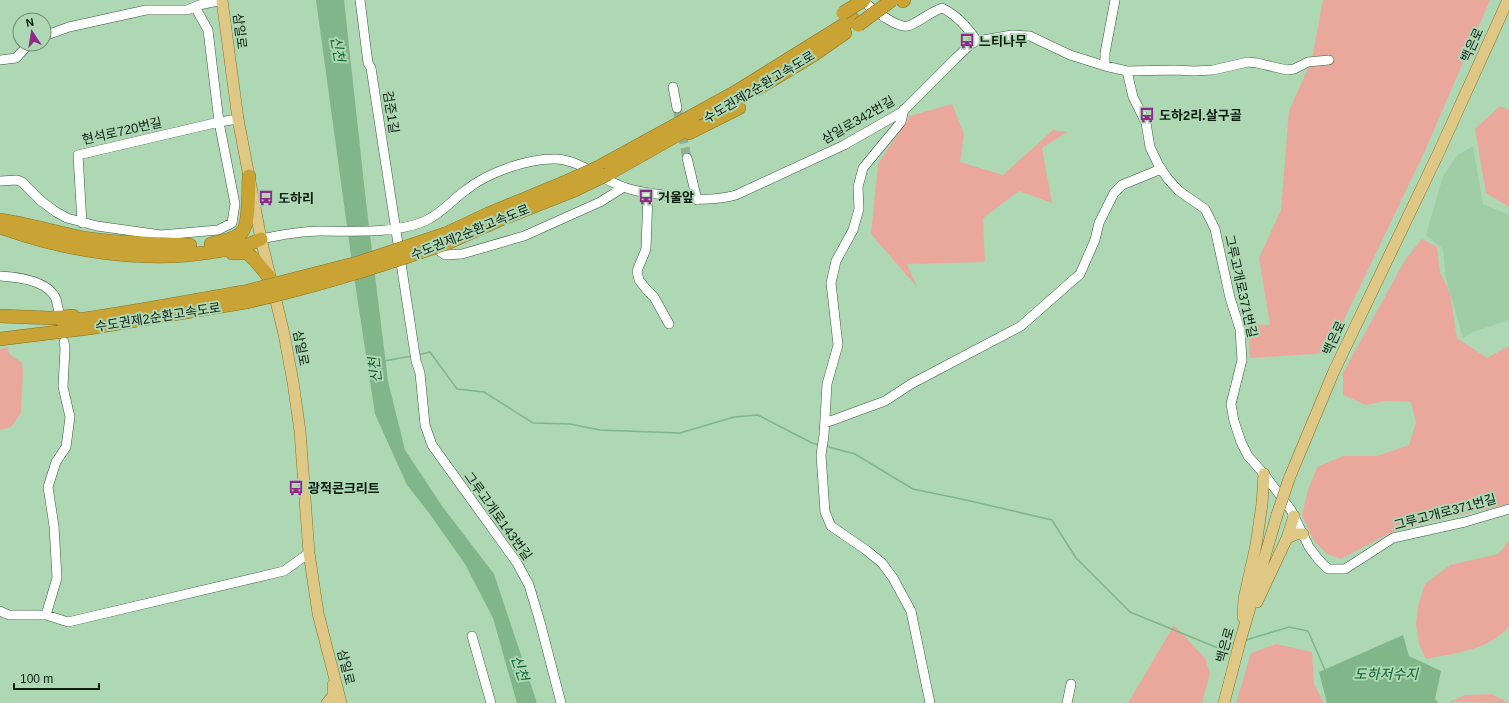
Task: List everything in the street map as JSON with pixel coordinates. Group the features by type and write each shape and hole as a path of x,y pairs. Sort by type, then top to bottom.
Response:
{"highway":[{"path":"851,19 863,0"},
{"name":"수도권제2순환고속도로","path":"603,171 677,125 734,93 851,19 878,0"},
{"path":"878,20 898,0"},
{"name":"수도권제2순환고속도로","path":"0,339 88,328 245,297 361,262 443,242 488,214 572,186 603,171 646,154 812,56 851,19 898,0"},
{"path":"677,125 752,78"},
{"path":"646,154 738,108"},
{"path":"193,250 233,238 242,232 246,223 249,176"},
{"path":"0,220 17,228 107,248 247,253 269,277"},
{"path":"0,227 27,236 102,252 151,256"},
{"path":"0,234 13,240 82,256 127,260 193,250 245,246 261,239"},
{"path":"211,244 231,240 261,239"},
{"name":"수도권제2순환고속도로","path":"0,331 106,316 172,303 245,297"},
{"path":"0,316 51,318 172,303"}],"main road":[{"name":"삼일로","path":"222,0 238,119 269,277 284,334 298,417 304,475 309,554 318,612 341,703"},
{"name":"백은로","path":"1224,703 1241,638 1277,514 1289,479 1334,371 1439,152 1508,0"},
{"path":"1241,638 1244,599 1256,544 1262,504 1264,474"},
{"path":"1241,638 1287,538 1294,516"},
{"path":"1287,538 1296,534 1303,534"},
{"path":"327,703 333,696 333,673"}],"street":[{"path":"52,33 69,27 146,10 187,10 222,0"},
{"name":"검준1길","path":"360,0 368,63 371,68 394,229 415,346"},
{"path":"863,0 886,18 902,26 908,26 933,11 942,8 950,12 969,30 977,41"},
{"path":"1115,0 1105,53 1105,66 1127,70 1194,71 1213,70 1248,62 1287,70 1294,69 1308,62 1329,60"},
{"path":"0,181 17,180 22,182 56,212 67,218 97,226 161,235 218,230 232,223 235,204 219,122 208,30 195,7"},
{"name":"삼일로342번길","path":"261,239 278,235 394,229 423,222 431,218 466,189 491,175 528,162 554,159 572,163 624,187 648,194 697,200 724,198 758,186 844,145 878,126 904,109 971,44 977,41 1012,35 1030,36 1070,55 1105,66"},
{"path":"0,60 16,58 22,52"},
{"name":"그루고개로371번길","path":"1127,70 1134,97 1146,124 1150,147 1161,168 1179,191 1205,209 1215,229 1230,298 1240,329 1242,360 1232,404 1234,421 1248,456 1264,474 1291,510 1309,547 1318,559 1328,569 1346,570 1393,538 1465,522 1509,508"},
{"path":"673,86 676,108"},
{"path":"904,109 901,122 863,168 858,187 859,209 853,230 836,261 831,283 838,345 827,384 824,435 821,455 825,512 831,526 882,563 893,578 911,611 930,703"},
{"name":"현석로720번길","path":"82,222 78,155 219,122 238,119"},
{"path":"687,158 697,200"},
{"path":"825,423 885,401 911,384 1021,326 1080,274 1095,240 1099,223 1114,193 1122,185 1161,168"},
{"path":"443,242 445,255 462,254 524,236 600,202 624,187"},
{"path":"648,194 646,249 637,271 639,280 654,297 669,324"},
{"path":"0,276 20,278 37,283 50,290 56,299 59,312"},
{"path":"46,615 57,578 54,526 48,487 56,462 66,447 70,417 63,387 64,342"},
{"name":"그루고개로143번길","path":"415,346 416,362 420,373 425,425 432,446 517,563 526,580 540,622 561,703"},
{"path":"0,611 9,615 46,615 68,622 284,571 309,554"},
{"path":"472,636 491,703"},
{"path":"1067,703 1071,684"}],"shaded area":[{"path":"1323,0 1490,0 1424,153 1328,353 1250,358 1248,324 1270,325 1259,258 1281,210 1289,111 1312,59"},
{"path":"952,104 964,134 960,162 1003,175 1053,130 1067,132 1042,148 1052,203 1019,191 983,218 985,262 907,264 917,287 871,234 878,164 910,116"},
{"path":"1500,106 1509,110 1509,207 1486,193 1475,129"},
{"path":"1473,146 1483,204 1509,215 1509,320 1473,332 1463,338 1446,279 1443,249 1426,235 1443,176 1458,155"},
{"path":"1422,239 1437,247 1440,272 1450,293 1457,338 1487,358 1509,346 1509,504 1411,526 1388,534 1341,559 1327,554 1314,541 1302,515 1308,490 1317,467 1343,456 1377,456 1409,445 1416,423 1411,402 1385,401 1366,405 1343,395 1343,373 1405,260"},
{"path":"8,347 9,354 21,362 23,370 21,413 11,427 0,430 0,349"},
{"path":"1509,541 1509,626 1501,634 1482,645 1460,652 1426,659 1419,644 1416,624 1418,606 1425,584 1450,565 1498,554"},
{"path":"1174,625 1205,658 1210,673 1202,703 1128,703"},
{"path":"1276,644 1312,652 1314,684 1324,703 1236,703 1251,653"},
{"path":"1491,694 1509,703 1449,702 1465,695"}],"water":[{"name":"신천","path":"316,0 344,0 366,202 388,381 405,450 442,506 494,574 537,703 517,703 493,618 465,564 407,485 375,414 353,270"},
{"name":"도하저수지","path":"1403,635 1409,656 1441,671 1435,699 1439,703 1327,703 1319,672"}],"waterway":[{"path":"418,355 430,352 457,389 484,392 533,423 570,424 600,430 680,433 734,417 758,415 812,443 820,445"},
{"name":"신천","path":"384,361 412,356"},
{"path":"825,446 855,454 913,489 1052,520 1076,558 1130,612 1218,648 1234,643"},
{"path":"1246,640 1289,627 1308,631 1325,670"}],"tunnel":[{"path":"677,108 687,158"}],"place":[{"name":"느티나무","path":"967,41"},
{"name":"도하2리.살구골","path":"1147,115"},
{"name":"거울앞","path":"646,197"},
{"name":"도하리","path":"266,198"},
{"name":"광적콘크리트","path":"296,488"}]}
